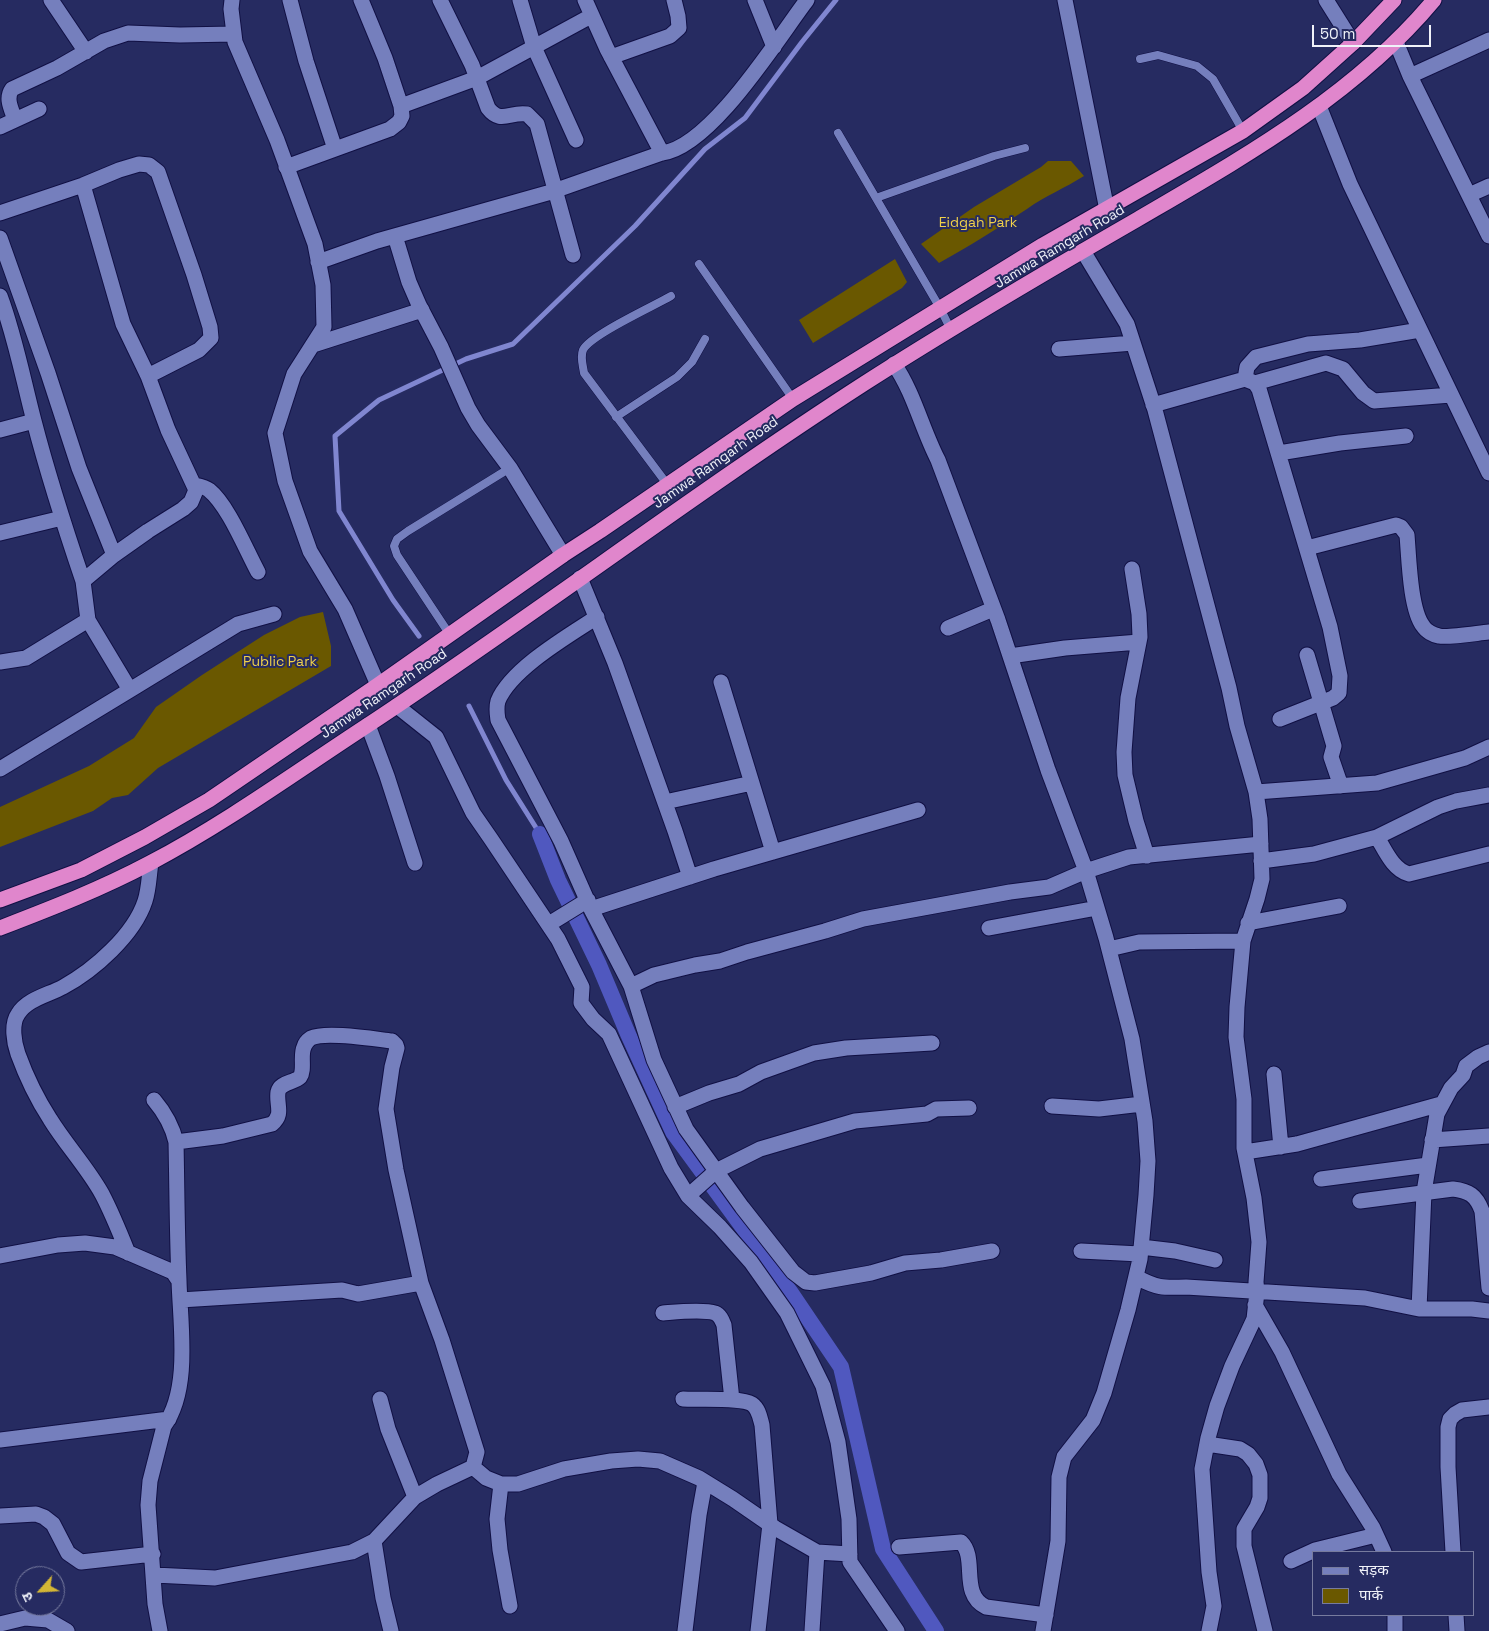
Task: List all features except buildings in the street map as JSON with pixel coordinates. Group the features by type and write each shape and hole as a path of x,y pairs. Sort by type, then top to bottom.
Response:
{"highway":[{"name":"Jamwa Ramgarh Road","path":"7,898 81,870 145,837 209,800 378,685 562,555 793,399 1043,245 1243,131 1303,88 1353,43 1394,0"},
{"name":"Jamwa Ramgarh Road","path":"0,928 91,893 206,832 397,706 803,423 894,364 1203,181 1319,106 1359,76 1396,42 1434,0"},
{"path":"7,898 24,918"}],"street":[{"path":"51,0 86,52"},
{"path":"232,0 231,9 235,42 315,244 323,285 324,327 294,374 275,433 285,480 310,551 345,609 378,685"},
{"path":"290,0 306,61 335,149"},
{"path":"286,167 390,129 399,122 402,116 401,106 386,58 360,0"},
{"path":"440,0 466,52 488,108 495,116 528,114 537,124 573,255"},
{"path":"520,0 534,47 576,140"},
{"path":"585,0 611,57 662,153"},
{"path":"611,57 670,36 676,32 679,28 674,0"},
{"path":"755,0 774,47"},
{"path":"318,262 395,236 556,190 681,147 708,126 750,80 807,0"},
{"path":"1065,0 1107,210"},
{"path":"1325,1 1353,43"},
{"path":"401,106 477,78 591,16"},
{"path":"15,120 8,100 8,94 12,90 115,36 128,33 180,35 234,34"},
{"path":"1410,76 1489,40"},
{"path":"1396,42 1410,76 1489,236"},
{"path":"1319,106 1350,184 1489,473"},
{"path":"0,127 39,109"},
{"path":"0,213 139,164 149,165 158,172 194,275 210,327 211,338 199,350 148,376"},
{"path":"83,185 123,324 148,376 168,430 196,490 191,502 114,555 83,581"},
{"path":"1469,195 1489,186"},
{"path":"395,236 410,282 468,408 478,425 510,468 562,555"},
{"path":"0,238 48,373 79,468 114,555"},
{"path":"1083,251 1127,324 1153,406 1256,792 1260,819 1262,880 1243,941 1236,1037 1244,1099 1244,1152 1254,1198 1259,1242 1256,1298 1254,1319 1232,1366 1217,1406 1202,1469 1209,1572 1214,1606 1209,1631"},
{"path":"0,296 6,338 34,421 62,518 83,581 88,620 130,690"},
{"path":"313,345 422,310"},
{"path":"1280,719 1333,698 1339,693 1340,676 1330,627 1279,453 1259,389 1250,381 1247,367 1256,357 1308,344 1360,340 1420,330"},
{"path":"1058,350 1133,343"},
{"path":"1153,406 1326,363 1343,369 1363,393 1374,401 1451,395"},
{"path":"894,364 904,379 927,438 938,460 1010,656 1048,770 1086,871 1109,949 1132,1039 1142,1104 1148,1160 1136,1277 1104,1393 1093,1420 1064,1457 1061,1467 1059,1477 1058,1541 1044,1631"},
{"path":"0,430 34,421"},
{"path":"1279,453 1340,442 1406,436"},
{"path":"194,485 207,488 217,497 258,572"},
{"path":"0,533 62,518"},
{"path":"1307,548 1396,525 1401,527 1407,535 1414,602 1423,627 1429,632 1440,636 1489,632"},
{"path":"1132,570 1139,614 1139,642 1128,698 1124,752 1125,775 1147,856"},
{"path":"580,578 597,617 665,802 690,878"},
{"path":"948,628 993,609"},
{"path":"0,769 238,624 274,614"},
{"path":"597,617 526,668 506,688 498,701 496,710 498,720 561,841 587,904 631,986 654,1060 686,1129 713,1173 793,1272 806,1282 815,1283 871,1273 905,1263 941,1260 970,1253 992,1251"},
{"path":"0,662 26,658 88,620"},
{"path":"1010,656 1066,648 1139,642"},
{"path":"1307,655 1334,746 1331,757 1341,786"},
{"path":"721,682 774,852"},
{"path":"397,706 436,737 472,813 555,920 582,987 581,1003 593,1019 609,1034 671,1168 751,1262 788,1313 824,1386 839,1452 849,1519 850,1562 897,1631"},
{"path":"368,725 387,776 415,863"},
{"path":"1256,792 1377,783 1465,758 1489,747"},
{"path":"665,802 752,783"},
{"path":"1261,861 1314,854 1377,837 1438,807 1456,801 1489,795"},
{"path":"555,920 587,904 690,878 918,810"},
{"path":"1377,837 1396,868 1408,874 1489,854"},
{"path":"631,986 654,975 720,961 863,920 1010,892 1049,887 1086,871 1129,857 1261,844"},
{"path":"128,1253 102,1194 50,1119 30,1083 18,1053 14,1027 17,1015 25,1006 64,987 92,967 114,947 133,925 146,900 150,863"},
{"path":"1248,923 1339,906"},
{"path":"989,928 1097,908"},
{"path":"1109,949 1140,942 1243,941"},
{"path":"176,1142 223,1136 272,1124 279,1115 278,1092 302,1073 303,1049 312,1038 334,1036 392,1041 396,1045 386,1109 396,1170 420,1283 442,1340 477,1452 473,1468"},
{"path":"675,1107 709,1093 739,1084 761,1072 814,1053 846,1048 932,1043"},
{"path":"1419,1309 1424,1192 1436,1114 1451,1088 1463,1075 1466,1066 1489,1052"},
{"path":"1274,1074 1281,1147"},
{"path":"154,1100 166,1114 173,1129 176,1142 178,1281 182,1355 177,1400 170,1419 164,1426 150,1481 148,1505 153,1554 155,1604 160,1631"},
{"path":"1052,1106 1098,1109 1142,1104"},
{"path":"1244,1152 1297,1144 1441,1104"},
{"path":"691,1193 713,1173 760,1149 855,1121 927,1114 936,1109 969,1108"},
{"path":"1432,1140 1489,1136"},
{"path":"1321,1179 1428,1165"},
{"path":"1360,1201 1453,1189 1473,1194 1479,1203 1484,1228 1489,1288"},
{"path":"0,1256 58,1245 85,1243 115,1247 173,1272 178,1281"},
{"path":"1081,1251 1175,1251 1215,1260"},
{"path":"1136,1277 1153,1286 1164,1288 1256,1298 1366,1298 1419,1309 1472,1309 1489,1311"},
{"path":"180,1300 342,1290 358,1294 420,1283"},
{"path":"1256,1298 1339,1474 1384,1551"},
{"path":"663,1313 692,1311 716,1313 721,1318 724,1325 732,1400"},
{"path":"380,1399 388,1429 415,1497"},
{"path":"683,1399 740,1401 753,1404 758,1411 762,1425 770,1524 758,1631"},
{"path":"1453,1551 1448,1466 1448,1427 1450,1419 1462,1410 1489,1407"},
{"path":"0,1440 170,1419"},
{"path":"1207,1444 1240,1449 1248,1454 1256,1464 1260,1475 1260,1498 1244,1529 1244,1546 1266,1631"},
{"path":"473,1468 486,1478 501,1484 518,1484 564,1469 611,1461 638,1458 660,1461 705,1482 817,1552 850,1554"},
{"path":"154,1575 215,1578 352,1552 374,1540 415,1497 437,1484 473,1468"},
{"path":"685,1631 699,1515 705,1482"},
{"path":"501,1484 497,1519 500,1550 510,1606"},
{"path":"0,1516 36,1514 44,1517 53,1524 68,1553 81,1562 153,1554"},
{"path":"1313,1551 1376,1535"},
{"path":"374,1540 383,1598 391,1631"},
{"path":"899,1547 960,1542 966,1549 972,1590 980,1604 986,1607 1046,1615"},
{"path":"812,1631 817,1552"},
{"path":"1291,1562 1312,1552"},
{"path":"1394,1631 1395,1616"},
{"path":"1456,1616 1457,1631"},
{"path":"0,1624 25,1618 48,1620 67,1631"}],"lane":[{"path":"1140,58 1158,55 1197,66 1213,79 1243,131"},
{"path":"838,132 951,330"},
{"path":"876,198 994,156 1025,148"},
{"path":"700,264 793,399"},
{"path":"667,484 584,373 582,359 584,349 594,338 671,296"},
{"path":"616,417 677,377 692,362 705,339"},
{"path":"445,638 397,555 394,546 397,539 408,531 510,468"}],"green space":[{"name":"Eidgah Park","path":"1048,161 1071,161 1084,176 1041,200 984,237 939,263 921,244 974,207"},
{"path":"895,259 907,282 902,288 813,343 799,320"},
{"name":"Public Park","path":"323,612 331,646 331,666 158,768 128,795 112,798 93,811 0,847 0,807 89,766 134,738 156,707 202,675 264,635 300,617"}],"waterway":[{"path":"419,636 393,600 339,511 335,436 379,400 466,359 513,344 635,226 705,149 745,118 836,0"},
{"path":"469,706 506,780 540,834"},
{"path":"540,834 558,880 599,965 673,1132 791,1293 841,1367 883,1549 936,1631"}]}
